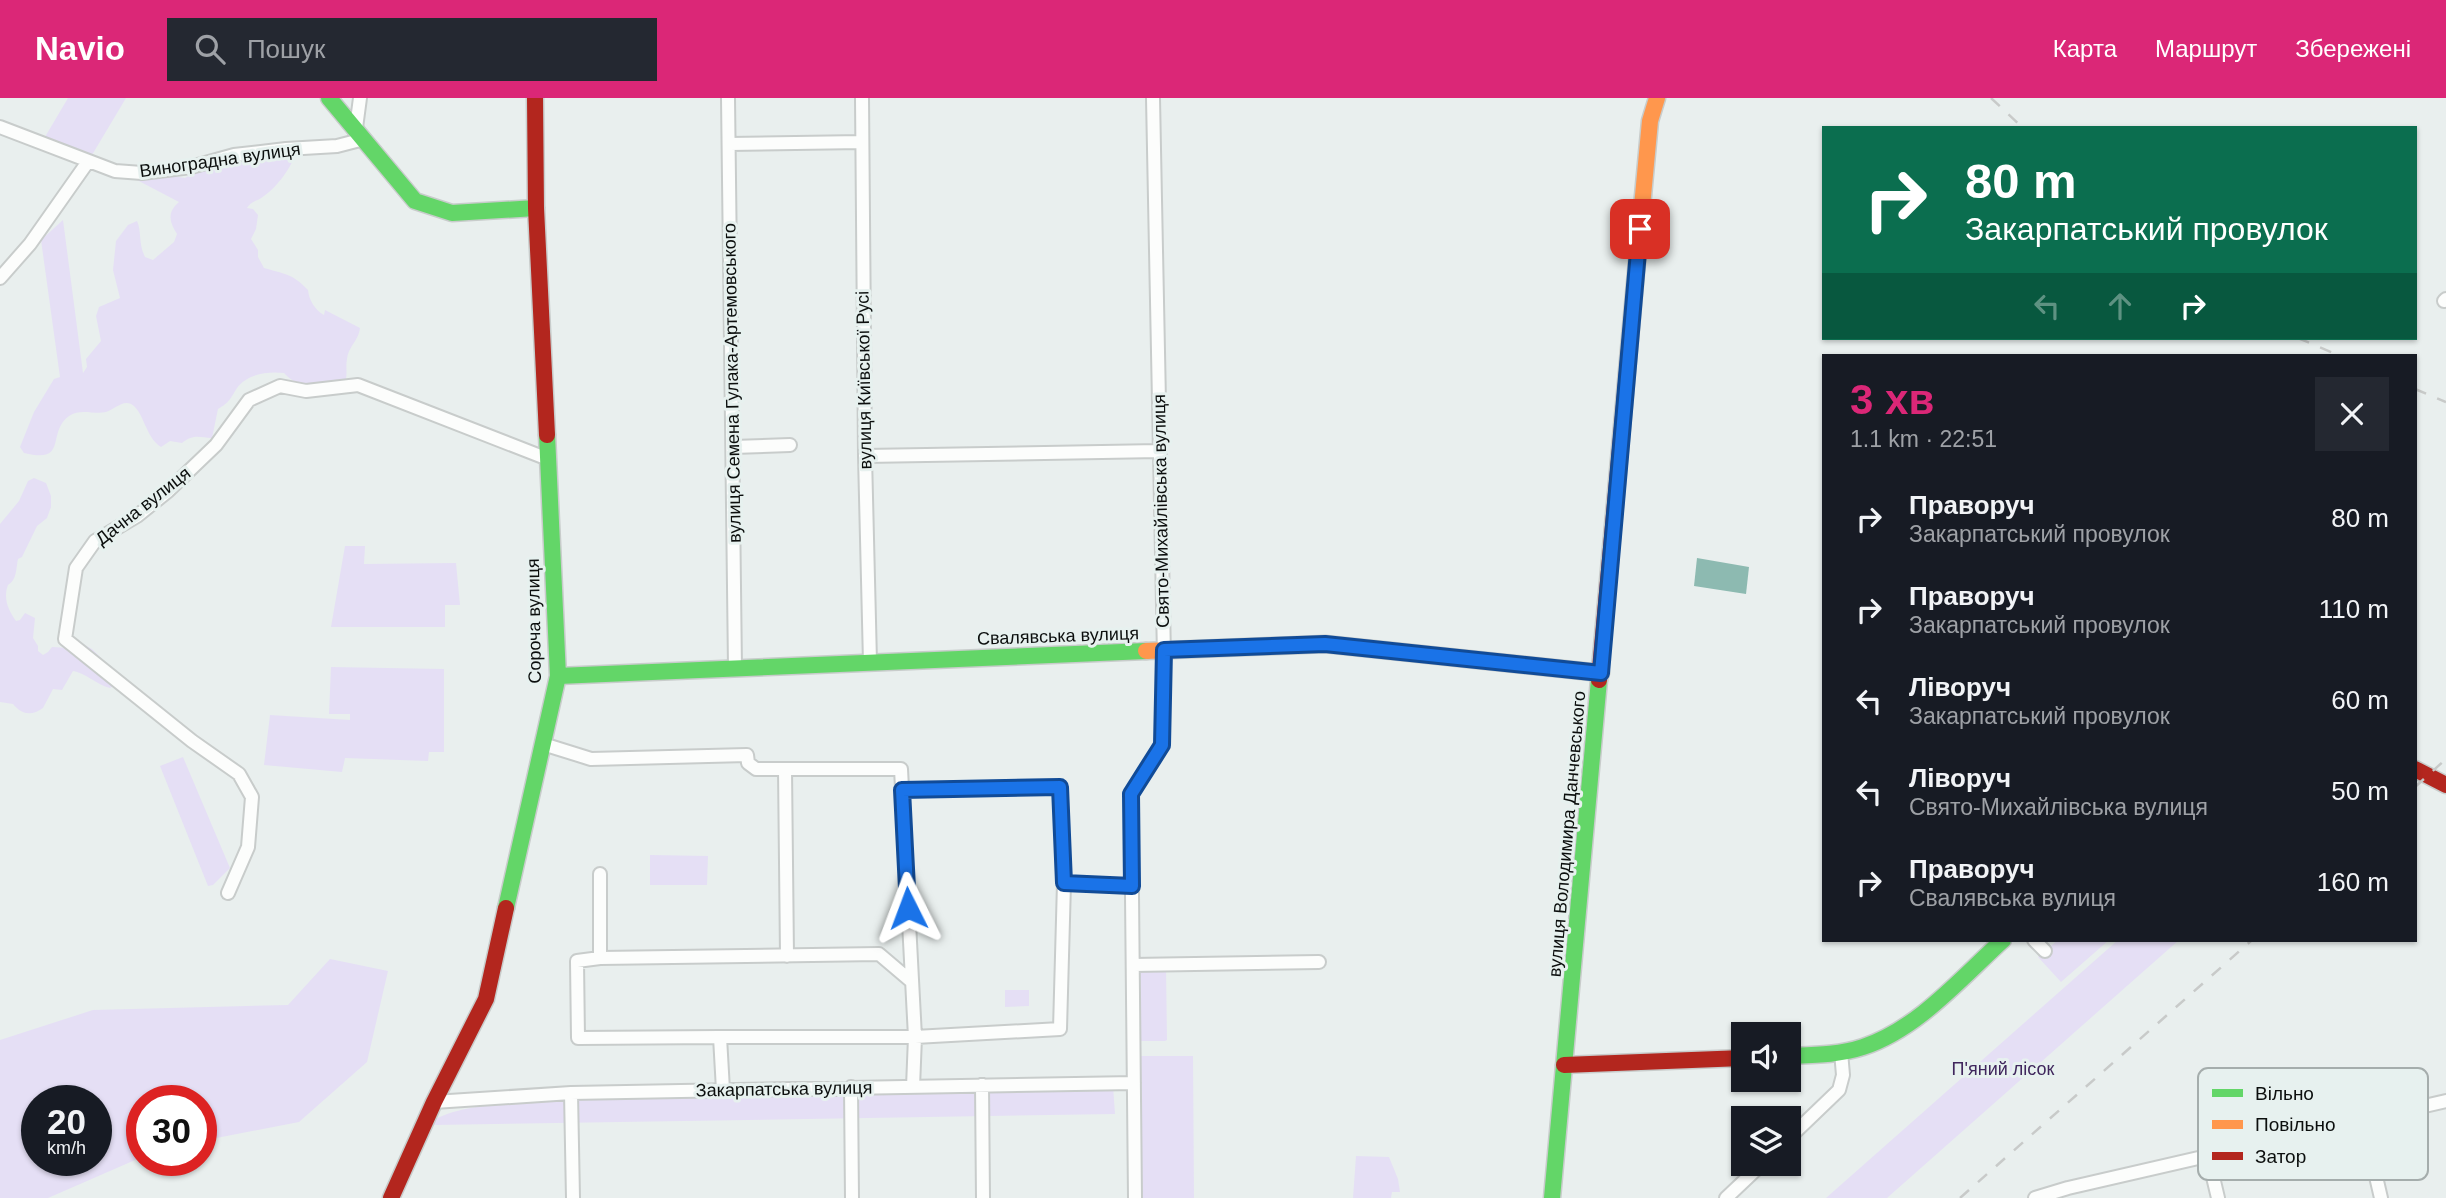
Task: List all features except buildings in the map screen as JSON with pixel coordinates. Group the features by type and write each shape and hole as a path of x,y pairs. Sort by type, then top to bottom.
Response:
{"street":[{"path":"329,98 415,201 452,213 536,208"},
{"path":"360,98 360,134"},
{"name":"Сороча вулиця","path":"391,1198 434,1102 486,999 558,677 536,208 535,98"},
{"name":"вулиця Семена Гулака-Артемовського","path":"728,98 735,668"},
{"name":"вулиця Київської Русі","path":"862,98 870,662"},
{"name":"Свято-Михайлівська вулиця","path":"1135,1198 1131,794 1162,745 1164,650 1153,98"},
{"name":"вулиця Володимира Данчевського","path":"1552,1198 1650,121 1657,98"},
{"name":"Виноградна вулиця","path":"0,127 87,163 115,171 142,173 191,167 234,155 337,146 360,134"},
{"path":"729,144 862,142"},
{"path":"0,278 30,244 87,163"},
{"name":"Дачна вулиця","path":"228,893 248,847 252,797 239,774 192,741 65,639 76,568 94,541 137,516 168,491 216,445 248,400 281,387 306,390 358,385 548,459"},
{"path":"733,447 790,444"},
{"path":"865,456 1159,451"},
{"name":"Свалявська вулиця","path":"558,677 1325,644 1601,673"},
{"path":"543,744 591,759 747,755 748,763 756,769 901,769 915,1037 912,1087"},
{"path":"785,769 787,956"},
{"path":"2417,769 2446,785"},
{"path":"902,790 1060,787 1064,883 1060,1030 915,1037 578,1038 577,961 600,958 879,954 912,982"},
{"path":"600,874 600,958"},
{"path":"1064,883 1132,886"},
{"path":"1801,1055 1841,1052 1862,1047 1901,1028 2001,942"},
{"path":"2036,942 2045,951"},
{"path":"1133,965 1319,962"},
{"path":"720,1037 723,1090"},
{"path":"1801,1127 1839,1090 1843,1075 1841,1052"},
{"path":"1564,1065 1731,1058"},
{"name":"Закарпатська вулиця","path":"434,1102 571,1093 1134,1083"},
{"path":"982,1086 983,1198"},
{"path":"851,1087 852,1198"},
{"path":"571,1093 573,1198"},
{"path":"2428,1105 2446,1101"},
{"path":"2035,1198 2069,1193 2198,1159"},
{"path":"1726,1198 1749,1176"},
{"path":"2214,1180 2218,1198"},
{"path":"2377,1180 2381,1198"}],"green space":[{"path":"68,98 126,98 92,155 45,137"},
{"path":"295,156 282,178 269,192 247,208 253,209 258,215 251,239 264,268 298,281 308,290 313,304 324,315 325,310 360,328 348,355 343,386 308,390 284,373 258,374 241,383 227,402 218,409 212,438 193,437 182,443 170,441 161,447 151,437 135,407 124,403 106,412 83,412 69,416 62,423 52,451 38,455 24,453 20,447 34,412 54,379 60,377 41,240 63,220 83,373 87,367 86,359 101,341 96,316 99,307 120,298 113,270 116,241 128,225 137,221 145,257 153,260 174,242 177,234 170,217 179,202 135,179 171,176 185,178 221,163"},
{"path":"34,478 46,483 51,496 51,507 47,518 37,526 22,557 18,559 15,577 7,590 9,608 16,621 25,613 35,618 33,638 38,651 43,655 52,647 69,648 79,642 92,649 117,671 118,676 110,688 73,671 62,690 53,689 43,708 27,713 13,704 0,702 0,524 19,501 28,481"},
{"path":"345,546 365,546 364,564 456,563 460,605 445,605 445,627 331,627"},
{"path":"331,667 444,669 444,752 429,752 428,761 345,758 342,772 264,765 270,715 350,720 350,714 329,714"},
{"path":"183,757 230,868 213,885 208,886 160,766"},
{"path":"650,855 708,856 707,885 650,885"},
{"path":"2056,942 2107,942 2061,982 2038,957"},
{"name":"П'яний лісок","path":"2116,942 2177,942 1887,1198 1826,1198"},
{"path":"330,959 388,971 367,1062 299,1122 217,1138 217,1085 126,1085 126,1164 112,1170 112,1085 21,1085 21,1176 98,1176 48,1198 0,1198 0,1040 93,1010 288,1005"},
{"path":"1135,967 1166,967 1165,1041 1136,1041"},
{"path":"1005,990 1029,990 1029,1006 1005,1007"},
{"path":"1136,1056 1193,1056 1194,1198 1139,1198"},
{"path":"1113,1086 1115,1114 433,1125 432,1121 469,1108 538,1099"},
{"path":"1356,1156 1389,1157 1400,1192 1392,1192 1391,1198 1353,1198"}],"shaded area":[{"path":"1697,558 1749,567 1746,594 1694,586"}],"railway":[{"path":"1991,98 2021,126"},
{"path":"2303,340 2336,354"},
{"path":"2417,390 2446,402"},
{"path":"2417,785 2446,759"},
{"path":"1960,1198 2250,942"}],"traffic: fast":[{"path":"329,98 415,201 452,213 536,208"},
{"path":"506,908 558,676 547,435"},
{"path":"558,676 1146,651"},
{"path":"1552,1198 1599,680"},
{"path":"1801,1055 1845,1052 1883,1039 1938,1001 2001,942"}],"traffic: slow":[{"path":"1640,228 1650,121 1657,98"},
{"path":"1146,651 1325,644 1601,673"}],"traffic: jam":[{"path":"535,98 536,208 547,435"},
{"path":"1599,680 1640,228"},
{"path":"2417,770 2446,785"},
{"path":"391,1198 434,1102 486,999 506,908"},
{"path":"1564,1065 1731,1058"}],"route":[{"path":"908,908 902,790 1060,787 1064,883 1132,886 1131,794 1162,745 1164,650 1325,644 1601,673 1640,229"}]}
